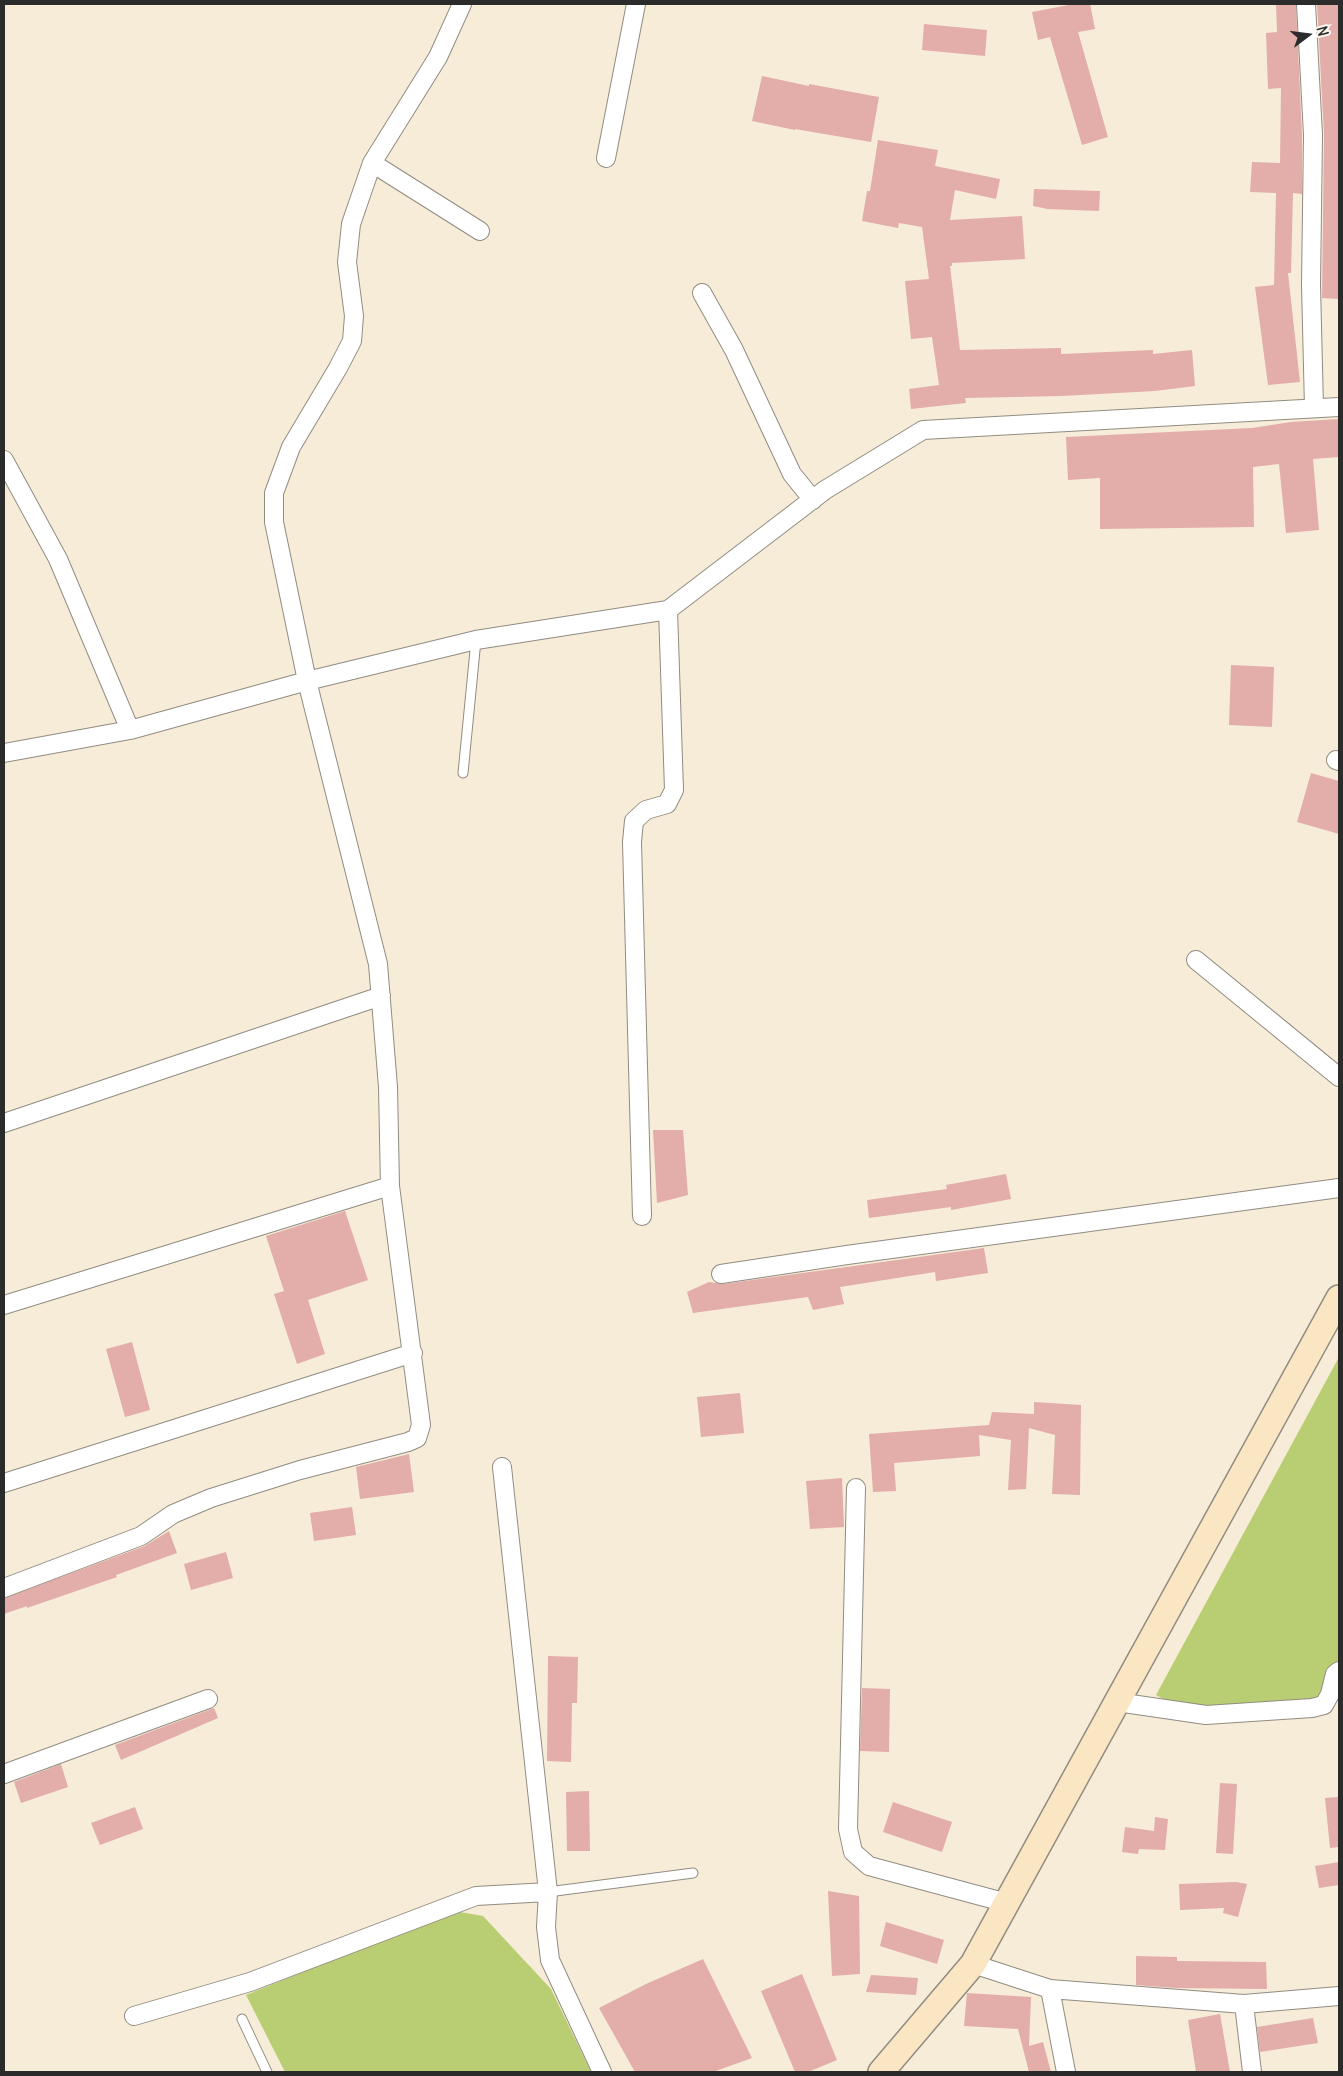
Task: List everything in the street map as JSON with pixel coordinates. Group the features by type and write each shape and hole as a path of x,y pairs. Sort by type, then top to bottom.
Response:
{"street":[{"path":"4,1588 141,1536 173,1514 211,1498 300,1470 408,1442 417,1438 421,1425 390,1186 388,1087 378,964 307,681 274,522 274,493 291,447 352,342 354,316 347,262 351,224 372,163 438,57 462,4"},
{"path":"606,158 636,4"},
{"path":"1306,4 1313,135 1311,286 1314,408"},
{"path":"372,163 480,231"},
{"path":"702,293 734,350 792,474 813,500"},
{"path":"4,752 130,730 307,681 476,640 668,610 825,490 923,430 1339,407"},
{"path":"4,460 58,560 130,730"},
{"path":"642,1216 632,842 634,821 646,810 667,804 674,790 668,610"},
{"path":"1196,960 1339,1077"},
{"path":"4,1123 381,996"},
{"path":"4,1305 390,1186"},
{"path":"721,1274 1339,1188"},
{"path":"881,2072 973,1964 1339,1298"},
{"path":"4,1483 413,1353"},
{"path":"502,1467 548,1892 546,1927 550,1960 602,2072"},
{"path":"856,1488 848,1829 853,1852 869,1866 1007,1903"},
{"path":"1117,1702 1206,1715 1312,1708 1324,1705 1330,1694 1335,1674 1339,1671"},
{"path":"4,1774 208,1699"},
{"path":"134,2016 250,1982 468,1898 548,1892"},
{"path":"973,1964 1050,1989 1244,2004 1339,1996"},
{"path":"1050,1989 1066,2072"},
{"path":"1244,2004 1252,2072"}],"lane":[{"path":"463,774 476,640"},
{"path":"548,1892 693,1873"},
{"path":"242,2019 267,2072"}],"green space":[{"path":"1339,1357 1339,1684 1323,1700 1181,1709 1156,1695"},
{"path":"454,1911 483,1916 551,1989 591,2072 285,2072 246,1995"}],"building":[{"path":"1074,4 1090,4 1095,29 1078,32 1108,137 1082,145 1050,37 1038,40 1032,12"},
{"path":"1276,4 1296,4 1302,135 1302,194 1293,193 1291,273 1288,273 1300,382 1268,385 1255,287 1274,285 1276,193 1250,192 1252,162 1280,163 1281,88 1268,89 1266,33 1277,32"},
{"path":"1317,4 1339,4 1338,299 1322,298 1324,135"},
{"path":"924,24 987,30 985,56 922,50"},
{"path":"762,76 809,86 809,84 879,97 871,142 752,121"},
{"path":"878,140 938,150 935,166 1000,179 996,199 955,190 950,220 1022,216 1025,259 952,263 952,266 950,266 960,350 1061,348 1061,354 1153,350 1153,354 1192,350 1195,386 1155,391 1062,396 965,398 966,403 911,409 909,389 939,385 932,337 911,339 905,281 929,279 922,227 899,223 898,228 862,221 867,191 870,191"},
{"path":"1034,189 1100,191 1099,211 1048,209 1033,206"},
{"path":"1339,419 1339,457 1313,459 1319,530 1286,533 1279,464 1253,467 1254,527 1100,529 1100,478 1068,480 1066,437 1252,428 1291,422"},
{"path":"1231,665 1274,667 1272,727 1229,725"},
{"path":"1311,773 1339,781 1339,834 1297,822"},
{"path":"653,1130 683,1130 688,1195 657,1203"},
{"path":"1006,1174 1011,1199 951,1210 951,1207 869,1218 867,1200 947,1189 946,1185"},
{"path":"345,1211 368,1280 308,1300 325,1354 297,1364 274,1294 284,1291 266,1236"},
{"path":"984,1248 988,1273 936,1281 935,1272 840,1287 844,1304 813,1310 808,1297 693,1313 687,1292 709,1282 723,1284"},
{"path":"132,1342 150,1410 125,1417 106,1349"},
{"path":"740,1393 744,1433 701,1437 697,1397"},
{"path":"1034,1402 1081,1405 1080,1495 1052,1494 1055,1435 1029,1428 1026,1489 1008,1490 1011,1440 979,1435 980,1456 894,1463 896,1491 873,1492 869,1434 989,1425 992,1412 1034,1414"},
{"path":"409,1454 414,1492 360,1499 356,1467"},
{"path":"842,1478 844,1527 810,1529 806,1481"},
{"path":"352,1507 356,1535 314,1541 310,1513"},
{"path":"169,1531 177,1553 116,1575 117,1577 4,1614 4,1598 145,1546"},
{"path":"226,1552 233,1578 191,1590 184,1564"},
{"path":"548,1656 578,1657 577,1703 572,1703 571,1762 547,1761"},
{"path":"862,1688 890,1689 889,1752 860,1751"},
{"path":"214,1708 218,1718 121,1760 115,1745"},
{"path":"61,1764 68,1787 21,1803 14,1782"},
{"path":"1220,1783 1237,1784 1233,1854 1216,1853"},
{"path":"589,1791 590,1851 567,1851 566,1792"},
{"path":"1339,1797 1339,1847 1330,1848 1325,1798"},
{"path":"893,1802 952,1822 942,1852 883,1832"},
{"path":"135,1807 143,1829 100,1845 91,1823"},
{"path":"1155,1817 1168,1819 1165,1850 1139,1849 1138,1854 1122,1852 1125,1827 1154,1831"},
{"path":"1339,1862 1339,1885 1319,1888 1315,1866"},
{"path":"1236,1882 1247,1884 1238,1917 1223,1913 1224,1908 1180,1910 1179,1884"},
{"path":"828,1891 859,1896 860,1974 832,1976"},
{"path":"886,1922 944,1940 937,1964 880,1946"},
{"path":"1136,1956 1177,1957 1177,1961 1266,1962 1267,1989 1176,1988 1136,1985"},
{"path":"703,1959 752,2058 713,2072 635,2072 599,2008 646,1984"},
{"path":"802,1974 837,2060 808,2072 795,2072 761,1991"},
{"path":"871,1975 918,1978 916,1995 866,1992"},
{"path":"967,1993 1031,1997 1029,2046 1043,2042 1051,2072 1029,2072 1018,2029 964,2026"},
{"path":"1220,2014 1230,2072 1196,2072 1188,2020"},
{"path":"1313,2018 1318,2043 1260,2052 1257,2027"}]}
